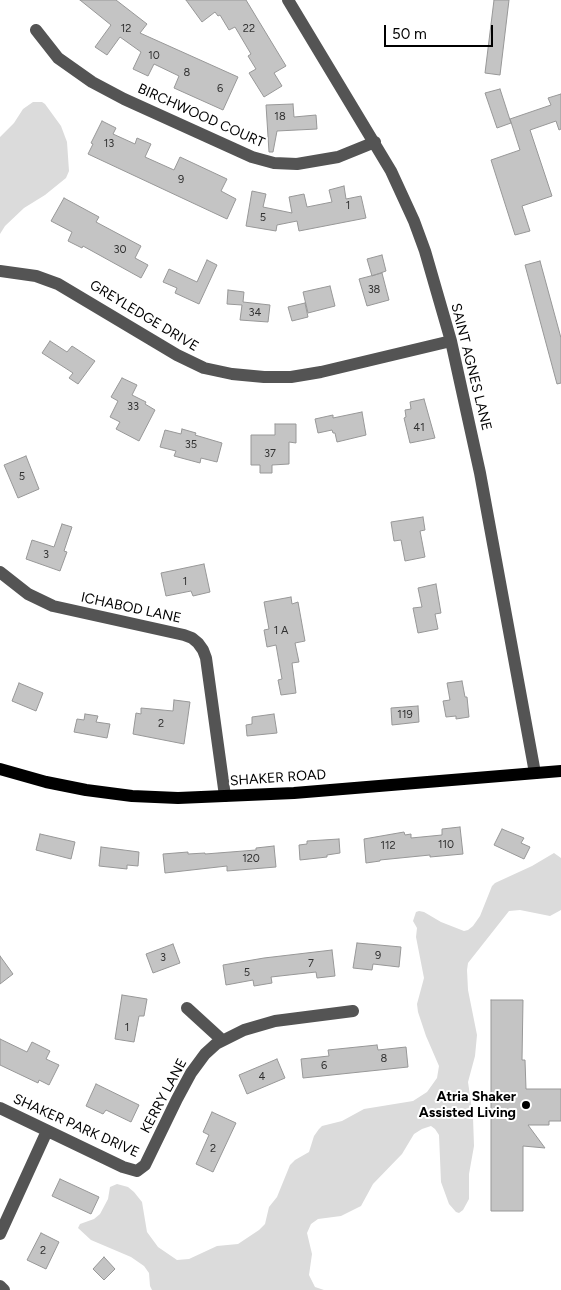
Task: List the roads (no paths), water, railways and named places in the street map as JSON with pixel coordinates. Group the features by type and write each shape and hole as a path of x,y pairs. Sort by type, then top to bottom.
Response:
{"main road":[{"name":"SHAKER ROAD","path":"0,769 46,782 86,790 155,797 294,793 561,771"}],"street":[{"name":"SAINT AGNES LANE","path":"288,0 375,142 414,221 428,260 451,341 470,423 490,522 535,774"},
{"name":"BIRCHWOOD COURT","path":"36,30 58,58 92,82 124,99 259,159 285,164 313,162 338,157 375,142"},
{"name":"GREYLEDGE DRIVE","path":"0,271 36,276 58,284 177,355 204,368 232,374 272,378 298,376 451,341"},
{"name":"ICHABOD LANE","path":"0,572 28,594 53,606 184,635 198,643 206,658 225,796"},
{"path":"187,1008 222,1040"},
{"name":"KERRY LANE","path":"139,1170 146,1165 176,1099 210,1048 244,1030 275,1021 353,1011"},
{"name":"SHAKER PARK DRIVE","path":"0,1108 131,1170 139,1170"},
{"path":"0,1234 47,1131"},
{"path":"0,1286 4,1290"}],"place":[{"name":"Atria Shaker Assisted Living","path":"526,1105"}]}
